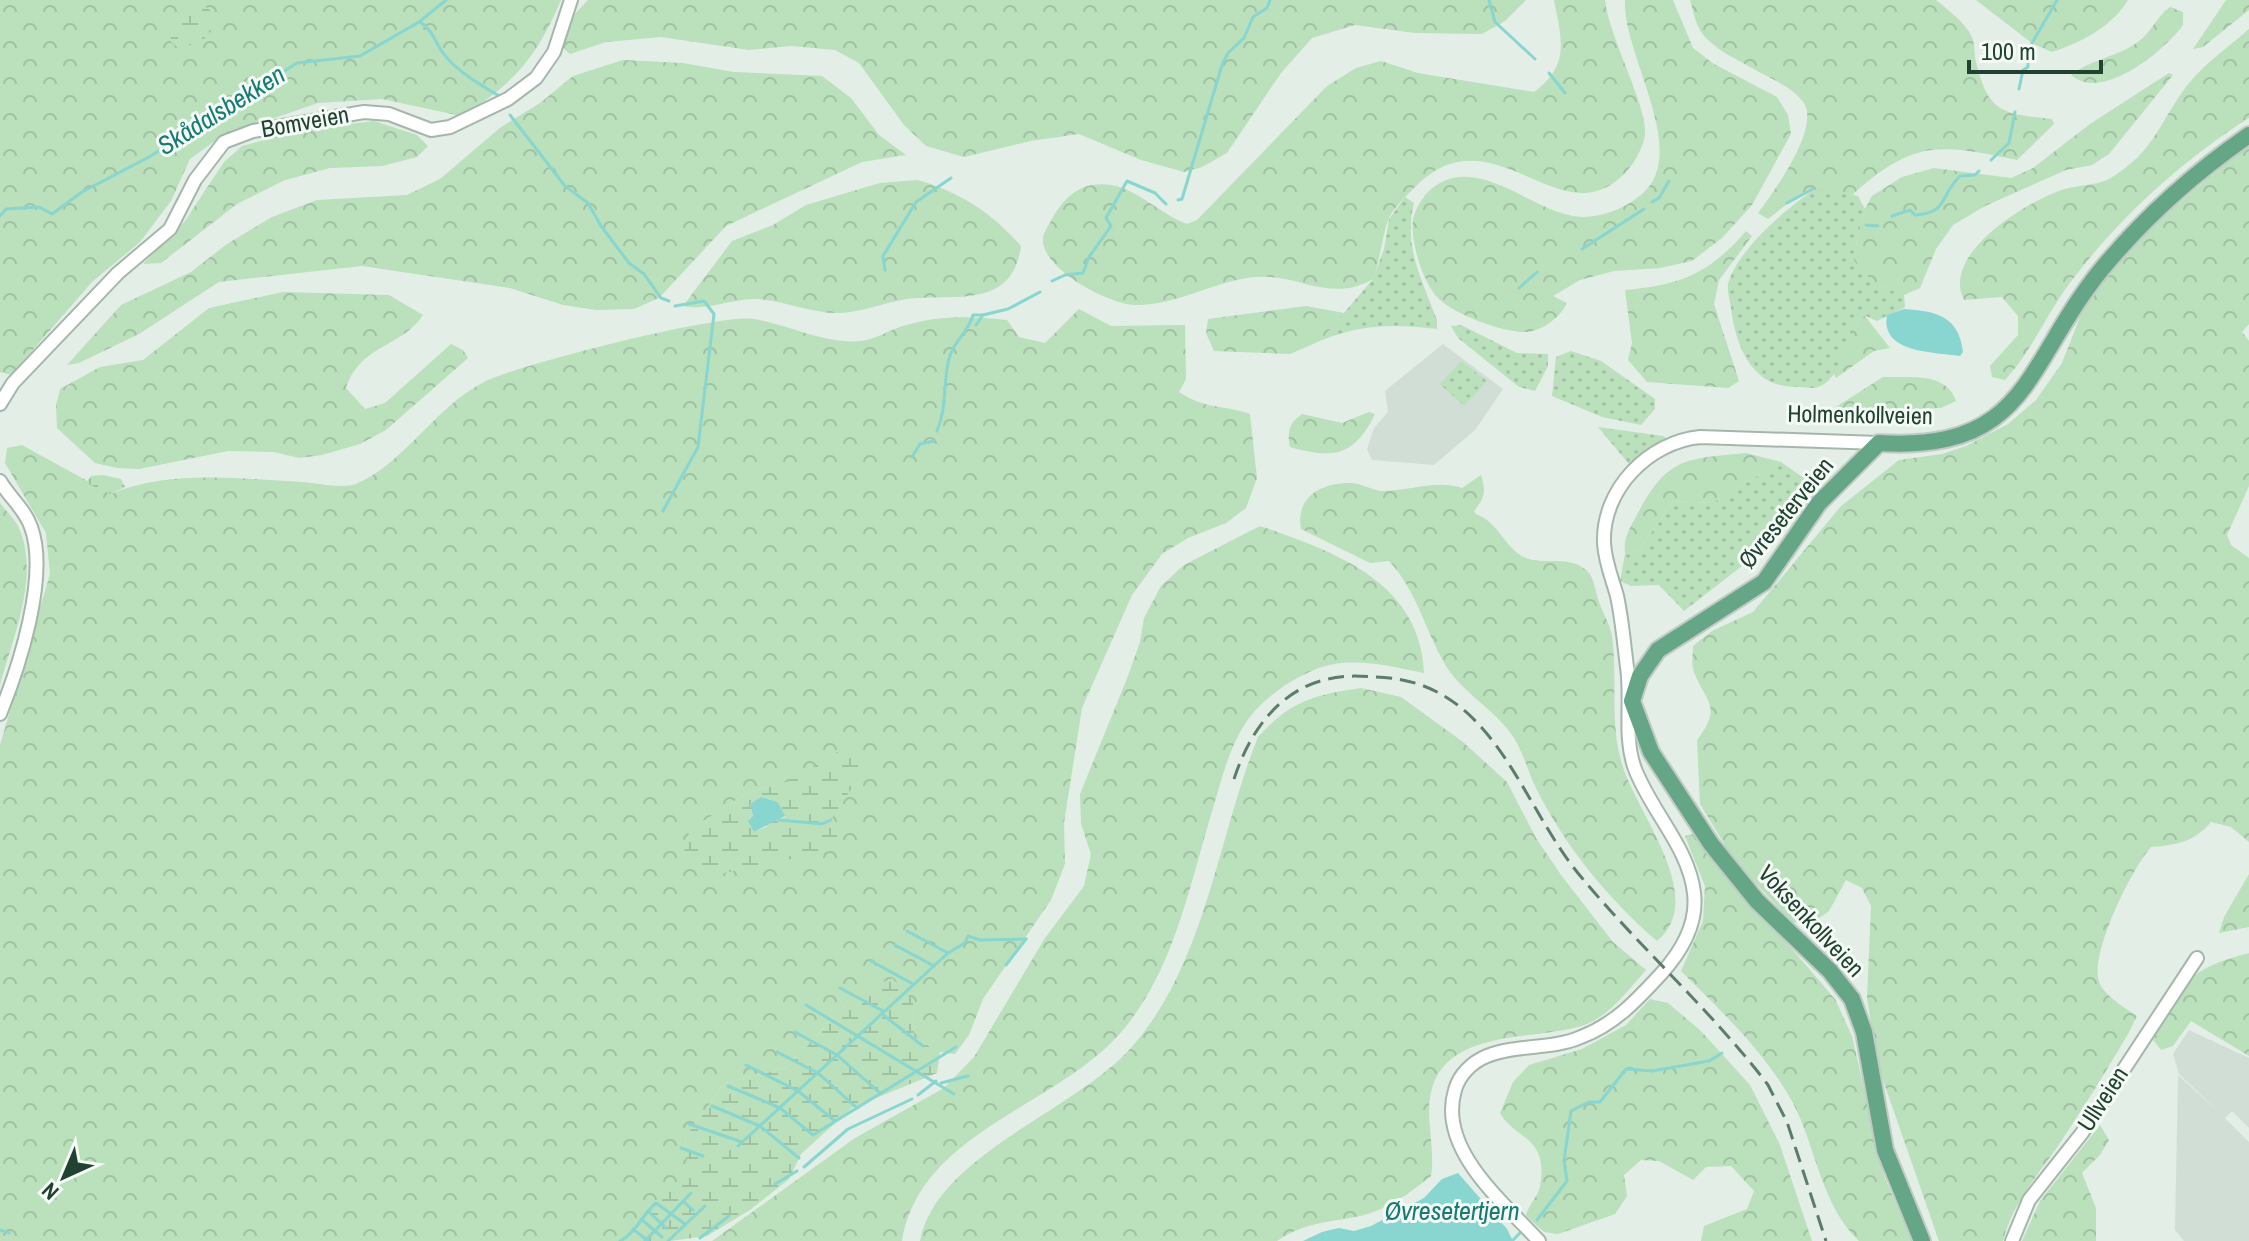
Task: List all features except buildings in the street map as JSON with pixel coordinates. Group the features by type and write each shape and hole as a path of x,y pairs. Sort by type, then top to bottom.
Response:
{"main road":[{"name":"Holmenkollveien","path":"1879,443 1922,443 1954,438 1987,425 2005,412 2028,384 2074,308 2114,255 2172,196 2249,135"},
{"name":"Øvreseterveien","path":"1632,701 1640,676 1658,650 1764,582 1819,503 1879,443"},
{"name":"Voksenkollveien","path":"1632,701 1651,752 1702,831 1757,901 1830,971 1852,999 1864,1032 1885,1150 1922,1241"}],"street":[{"name":"Bomveien","path":"0,404 13,383 118,273 170,229 195,180 224,142 253,131 364,112 389,114 431,130 450,127 501,103 536,78 554,52 571,0"},
{"name":"Holmenkollveien","path":"1632,701 1621,617 1604,537 1616,497 1636,468 1672,443 1700,437 1879,443"},
{"path":"0,481 29,523 36,561 34,599 0,714"},
{"name":"Øvreseterveien","path":"1539,1241 1470,1160 1454,1124 1453,1096 1461,1077 1480,1059 1573,1040 1609,1023 1660,975 1687,936 1694,916 1693,885 1630,753 1632,701"},
{"name":"Ullveien","path":"2012,1241 2029,1200 2082,1133 2197,958"}],"shaded area":[{"path":"1443,344 1503,389 1475,430 1434,465 1372,460 1367,449 1374,428 1388,412 1385,391"},
{"path":"2189,1030 2249,1058 2249,1128 2232,1111 2225,1118 2249,1142 2249,1241 2184,1241 2175,1230 2178,1075 2222,1115 2179,1074 2173,1054"}],"green space":[{"path":"0,0 561,0 543,38 522,67 496,92 461,116 382,99 318,103 222,136 190,159 171,201 140,242 92,282 11,375 0,372"},
{"path":"588,0 1526,0 1505,21 1482,34 1415,33 1355,25 1312,38 1281,73 1227,153 1202,167 1184,172 1141,160 1079,134 1031,141 964,157 926,146 904,125 859,63 835,50 791,46 749,50 661,37 606,42 570,54 561,46 571,18"},
{"path":"1554,0 1605,0 1613,33 1641,107 1645,134 1641,149 1626,172 1602,189 1577,193 1499,166 1472,161 1444,166 1415,187 1390,216 1373,279 1343,289 1255,277 1167,301 1125,304 1080,284 1053,262 1045,250 1044,234 1058,209 1077,191 1092,185 1121,187 1187,224 1197,220 1327,86 1356,68 1381,61 1418,73 1534,92 1546,82 1558,62 1561,40"},
{"path":"1625,0 1673,0 1693,48 1714,64 1777,97 1788,115 1791,134 1752,205 1722,238 1692,261 1660,268 1614,271 1580,280 1553,296 1567,303 1560,314 1549,324 1529,332 1491,325 1456,311 1433,292 1419,262 1414,239 1413,219 1418,205 1427,193 1444,181 1462,177 1480,179 1555,211 1582,217 1609,213 1626,205 1641,195 1655,177 1660,155 1658,129 1633,48"},
{"path":"1690,0 1936,0 1961,21 1972,37 1981,79 1992,101 2010,112 2052,119 2054,124 2017,160 1967,151 1928,150 1893,164 1852,195 1825,190 1806,192 1768,219 1758,213 1800,144 1806,128 1804,103 1784,85 1732,57 1703,35"},
{"path":"1976,0 2128,0 2114,18 2095,32 2052,52 2033,44"},
{"path":"2226,0 2249,0 2249,10 2203,47 2193,49"},
{"path":"200,2 211,11 212,30 203,40 180,49 171,42 174,22"},
{"path":"2170,7 2183,12 2183,25 2162,47 2132,70 2099,83 2084,82 2071,75 2135,44"},
{"path":"2249,29 2249,118 2175,172 2129,214 2069,284 2015,369 2005,380 1992,377 1990,366 2018,335 2018,316 2002,297 1964,300 1960,283 1964,266 1974,249 2007,219 2026,207 2065,189 2107,180 2127,167 2152,140 2196,75"},
{"path":"623,60 683,63 734,72 822,76 851,98 879,135 906,155 862,162 726,226 659,298 634,309 596,310 563,305 510,288 362,266 219,282 139,334 79,363 67,365 121,305 191,272 227,244 272,217 317,200 407,195 440,179 501,127 540,103 573,76"},
{"path":"2169,73 2173,75 2109,154 2092,165 2066,170 1985,206 1953,225 1936,249 1920,288 1904,295 1880,286 1858,268 1853,257 1865,209 1872,196 1902,177 1934,168 2011,178 2033,168 2090,124"},
{"path":"374,121 417,135 428,146 417,157 382,166 330,168 285,180 237,204 161,263 143,264 185,221 224,162 242,146 301,130"},
{"path":"2249,144 2249,324 2242,332 2249,341 2249,486 2227,535 2231,545 2249,558 2249,842 2231,827 2211,822 2184,841 2151,847 2116,909 2098,963 2098,977 2103,989 2137,1016 2128,1034 2071,1127 2020,1200 2003,1241 1939,1241 1878,1066 1867,998 1871,906 1862,888 1846,880 1829,911 1811,924 1792,922 1734,860 1700,804 1697,740 1711,712 1693,669 1693,646 1712,631 1753,612 1841,506 1899,460 1942,454 1966,446 2008,424 2036,400 2062,363 2080,317 2107,275 2148,229"},
{"path":"917,180 947,190 974,205 1021,246 1015,267 1006,281 978,295 907,299 841,313 756,299 701,307 683,306 732,241 773,225 806,205 880,183"},
{"path":"1820,186 1858,196 1865,209 1853,257 1880,286 1904,295 1905,307 1877,321 1866,316 1859,320 1838,368 1826,383 1814,388 1783,386 1758,373 1742,351 1733,323 1728,284 1742,256 1766,229"},
{"path":"1405,197 1414,203 1412,248 1437,320 1437,329 1378,327 1350,331 1320,341 1373,279 1384,249 1389,219"},
{"path":"1746,231 1752,236 1719,280 1714,304 1739,381 1728,388 1647,382 1628,360 1632,343 1625,290 1662,285 1693,275 1719,258"},
{"path":"283,292 389,295 423,315 404,334 371,354 353,374 346,388 365,409 385,403 451,344 463,350 468,358 386,430 360,444 322,455 299,458 274,452 228,451 139,469 117,468 95,463 57,428 56,405 60,389 100,367 143,360 209,308"},
{"path":"1306,306 1344,313 1320,341 1290,354 1214,351 1206,333 1208,319"},
{"path":"1079,309 1111,326 1185,325 1186,379 1179,392 1206,404 1250,414 1257,478 1246,508 1226,523 1188,538 1162,554 1132,595 1082,708 1064,823 1065,864 1051,900 983,999 969,1035 955,1054 940,1052 914,1038 913,1000 853,996 788,1067 725,1083 685,1137 688,1170 628,1241 0,1241 0,745 50,574 46,533 5,463 7,448 22,445 111,494 133,486 181,478 351,485 390,463 450,405 484,382 535,364 663,332 734,319 754,319 834,340 860,341 919,322 968,317 1007,320 1019,337 1045,343","holes":["787,782 832,819 839,842 685,850 690,830 747,793"]},
{"path":"1865,316 1890,348 1874,351 1836,378 1834,374 1859,320"},
{"path":"1461,325 1517,353 1548,354 1548,366 1535,391 1519,387 1458,338 1451,326"},
{"path":"1571,351 1601,361 1655,399 1655,409 1641,425 1602,417 1552,396 1556,357"},
{"path":"1461,361 1487,381 1464,406 1440,384"},
{"path":"1883,377 1935,380 1951,391 1956,401 1941,408 1860,411 1817,425 1808,419 1828,412"},
{"path":"1369,412 1375,414 1367,428 1350,447 1341,451 1318,453 1290,447 1290,428 1302,414 1342,423"},
{"path":"1598,427 1663,436 1666,438 1629,464"},
{"path":"1746,453 1781,462 1712,503 1673,501 1640,549 1625,554 1626,538 1632,523 1669,471 1693,460"},
{"path":"1781,462 1808,481 1764,549 1684,611 1659,585 1631,586 1620,581 1625,554 1640,549 1673,501 1712,503"},
{"path":"1481,475 1484,494 1474,511 1489,522 1514,550 1528,559 1573,563 1582,567 1592,579 1612,636 1616,732 1622,764 1672,879 1675,902 1671,923 1657,941 1605,890 1574,851 1547,809 1514,738 1448,669 1412,595 1389,561 1370,563 1301,529 1302,508 1307,500 1313,493 1331,485 1352,483 1382,491 1432,485 1462,488"},
{"path":"91,476 121,479 125,487 111,494 86,483"},
{"path":"0,503 19,528 27,566 22,606 0,685"},
{"path":"1260,526 1344,560 1390,593 1408,615 1419,642 1424,673 1368,663 1334,664 1299,677 1257,709 1242,728 1232,750 1179,924 1156,980 1141,1006 1096,1057 995,1123 963,1146 935,1172 914,1204 902,1241 712,1241 855,1138 944,1088 974,1057 1045,938 1084,886 1091,854 1081,824 1080,794 1128,676 1140,642 1144,618 1161,586 1184,565"},
{"path":"1361,688 1401,697 1463,742 1507,782 1536,838 1561,875 1613,942 1646,970 1612,1008 1596,1020 1569,1029 1479,1045 1460,1053 1444,1066 1430,1096 1431,1176 1380,1210 1308,1226 1277,1241 920,1241 931,1211 952,1184 1010,1136 1106,1072 1130,1049 1156,1015 1193,940 1258,737 1281,715 1304,702"},
{"path":"841,750 865,768 832,818 839,842 830,851 714,875 684,850 690,830 747,793 787,782","holes":["761,797 778,802 785,817 754,832 749,822 753,816 750,804"]},
{"path":"1693,834 1835,999 1852,1036 1884,1176 1912,1241 1859,1241 1846,1227 1827,1193 1801,1120 1782,1084 1742,1033 1681,971 1703,921 1705,886 1685,836"},
{"path":"2249,874 2249,927 2219,933 2224,917"},
{"path":"2249,953 2249,1056 2191,1021 2173,1046 2161,1050 2153,1040 2188,981 2212,965"},
{"path":"892,978 913,1000 914,1038 940,1052 937,1073 852,1108 801,1154 789,1179 750,1210 707,1236 670,1241 628,1241 687,1170 685,1137 725,1083 788,1067 853,996"},
{"path":"1650,999 1668,1003 1701,1031 1750,1085 1780,1145 1812,1241 1701,1241 1704,1226 1747,1209 1754,1191 1731,1166 1706,1167 1693,1180 1659,1161 1641,1160 1624,1175 1627,1196 1615,1214 1558,1234 1544,1232 1526,1216 1540,1187 1542,1170 1536,1148 1500,1113 1513,1082 1529,1065 1582,1049 1626,1025"},
{"path":"2100,1125 2109,1140 2100,1155 2082,1173 2096,1208 2096,1241 2022,1241 2040,1201"}],"water":[{"path":"1904,309 1936,314 1951,323 1961,340 1963,352 1960,356 1900,344 1887,328 1887,315"},
{"path":"761,797 778,802 785,816 754,832 748,821 753,816 750,804"},
{"name":"Øvresetertjern","path":"1458,1173 1507,1229 1513,1241 1303,1241 1339,1228 1354,1231 1371,1226 1424,1198 1442,1179"}],"waterway":[{"name":"Skådalsbekken","path":"0,216 6,209 39,207 52,214 82,192 149,157 297,63 360,56 419,22 446,0"},
{"path":"1178,200 1182,199 1222,65 1228,53 1244,38 1253,17 1267,8 1270,0"},
{"path":"1489,0 1495,22 1535,59"},
{"path":"2019,89 2023,70 2028,67 2028,50 2057,0"},
{"path":"420,22 455,66 501,97"},
{"path":"1549,73 1565,93"},
{"path":"1991,160 2009,143 2015,112"},
{"path":"510,115 565,186 588,203 629,263 644,274 661,298 669,301"},
{"path":"1892,216 1910,210 1915,215 1933,211 1960,176 1975,175 1979,171"},
{"path":"885,270 883,256 916,202 951,178"},
{"path":"1052,281 1065,275 1083,273 1089,257 1111,226 1106,218 1127,181 1155,193 1166,204"},
{"path":"1652,202 1659,198 1669,181"},
{"path":"1787,203 1813,189"},
{"path":"1582,249 1644,209"},
{"path":"1866,225 1878,226"},
{"path":"1519,288 1537,272"},
{"path":"976,325 983,315 1008,309 1040,292"},
{"path":"663,511 698,447 714,314 704,301 675,306"},
{"path":"937,431 950,355 973,315 983,315"},
{"path":"912,457 920,444 934,441"},
{"path":"779,820 822,824 831,820"},
{"path":"907,931 948,953"},
{"path":"738,1146 948,953 965,943 968,936 980,940 1026,939"},
{"path":"1006,965 1026,939"},
{"path":"895,945 934,966"},
{"path":"871,961 913,984"},
{"path":"840,988 883,1011"},
{"path":"806,1005 954,1094"},
{"path":"882,1014 923,1046"},
{"path":"795,1032 837,1055 880,1093"},
{"path":"728,1086 780,1108 813,1135 956,1047"},
{"path":"777,1052 818,1073 857,1108"},
{"path":"1537,1220 1567,1181 1564,1161 1571,1111 1589,1102 1600,1102 1626,1069 1652,1071 1709,1061 1722,1053"},
{"path":"746,1065 798,1091 835,1121"},
{"path":"941,1083 968,1076"},
{"path":"918,1095 936,1081"},
{"path":"804,1167 848,1129 912,1099"},
{"path":"712,1106 760,1126 799,1158"},
{"path":"689,1124 742,1142"},
{"path":"681,1148 703,1156"},
{"path":"775,1184 797,1171"},
{"path":"645,1241 691,1193"},
{"path":"684,1202 693,1210"},
{"path":"620,1241 630,1234 656,1203 685,1224"},
{"path":"668,1241 705,1206"},
{"path":"648,1211 666,1228"},
{"path":"700,1238 729,1216"},
{"path":"641,1219 662,1237"},
{"path":"633,1229 648,1241"},
{"path":"0,1230 9,1233"},
{"path":"1513,1240 1522,1231"}],"railway":[{"path":"1234,779 1248,746 1268,716 1280,703 1310,685 1340,677 1376,677 1416,683 1450,699 1477,722 1500,751 1582,878 1724,1031 1768,1085 1787,1122 1826,1241"}]}
